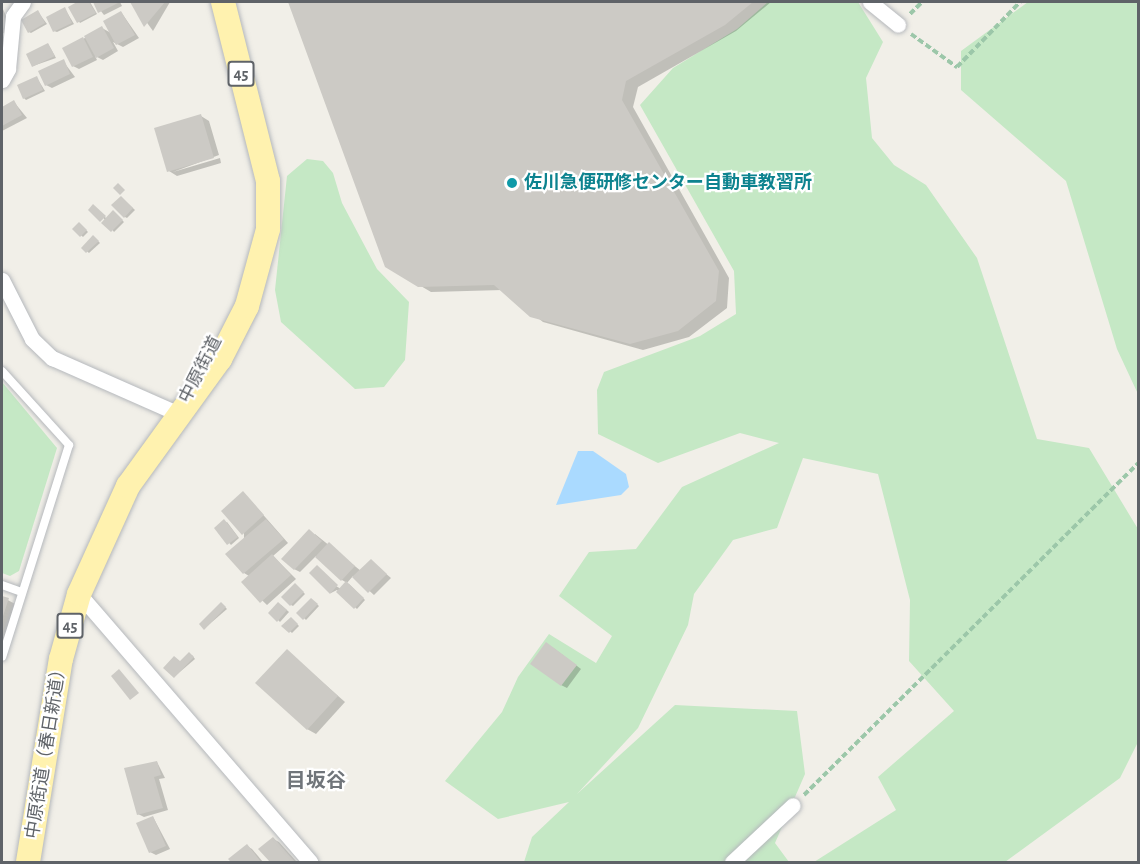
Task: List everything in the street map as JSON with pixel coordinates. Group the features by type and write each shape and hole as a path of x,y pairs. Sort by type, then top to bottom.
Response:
{"main road":[{"name":"中原街道","path":"178,414 231,311 257,220 260,145 223,2"},
{"name":"中原街道（春日新道）","path":"28,862 61,659 79,594 128,486 178,414"}],"street":[{"path":"2,80 8,69 13,16 23,2"},
{"path":"870,2 898,25"},
{"path":"2,280 32,339 51,358 178,414"},
{"path":"79,594 310,862"},
{"path":"732,862 792,805"}],"lane":[{"path":"2,371 69,445 2,657"},
{"path":"2,585 21,592"}],"path":[{"path":"898,25 957,67 1020,2"},
{"path":"792,805 1138,463"}],"green space":[{"path":"768,2 858,2 883,42 866,78 872,138 894,165 926,185 977,258 1037,439 1089,448 1138,529 1138,742 1120,778 1005,862 814,862 896,810 878,777 954,711 909,661 910,600 878,474 803,458 777,528 733,540 694,594 688,625 638,728 577,794 675,705 797,711 805,774 775,843 789,862 524,862 532,837 569,802 498,819 445,781 502,712 518,677 549,634 596,663 612,636 559,596 589,552 636,549 682,487 779,443 740,433 658,463 598,434 597,390 604,372 700,336 736,314 734,271 640,105 673,68 737,29"},
{"path":"1028,2 1138,2 1138,394 1117,349 1066,181 961,90 961,51"},
{"path":"307,159 323,161 333,173 342,203 377,269 409,302 405,360 384,387 355,389 281,322 275,290 287,176"},
{"path":"2,382 57,448 19,571 10,576 2,573"}],"water":[{"path":"578,451 593,451 626,474 629,487 621,495 556,505"}],"building":[{"path":"77,2 89,2 96,13 77,23 68,7"},
{"path":"93,2 117,2 118,3 98,13"},
{"path":"130,2 165,2 144,27"},
{"name":"佐川急便研修センター自動車教習所","path":"288,2 753,2 725,25 626,81 622,100 719,271 716,301 678,331 630,344 530,317 494,285 418,287 385,267"},
{"path":"65,7 72,23 53,32 46,17"},
{"path":"38,10 45,23 28,33 21,20"},
{"path":"121,11 135,35 116,45 103,21"},
{"path":"2,13 7,26 2,29"},
{"path":"102,26 114,48 96,58 84,36"},
{"path":"83,37 93,57 72,67 62,48"},
{"path":"48,43 55,56 32,67 26,54"},
{"path":"64,59 70,74 45,86 38,71"},
{"path":"37,76 43,90 23,99 17,85"},
{"path":"14,100 22,115 2,126 2,107"},
{"path":"201,114 214,158 167,172 154,128"},
{"path":"118,183 125,190 120,195 113,188"},
{"path":"121,196 133,208 124,218 111,205"},
{"path":"93,204 106,216 100,222 88,210"},
{"path":"113,210 123,220 111,232 101,223"},
{"path":"79,222 87,230 80,237 72,229"},
{"path":"93,235 99,241 86,253 81,248"},
{"path":"243,491 264,515 242,535 221,511"},
{"path":"224,519 238,537 227,545 214,528"},
{"path":"266,519 284,539 243,574 225,554"},
{"path":"309,529 322,541 294,570 281,559"},
{"path":"329,542 355,566 341,581 315,557"},
{"path":"272,554 291,575 260,603 241,582"},
{"path":"371,559 387,574 368,593 352,577"},
{"path":"317,565 338,585 330,594 309,573"},
{"path":"346,581 364,598 354,609 336,592"},
{"path":"295,583 304,592 290,606 281,597"},
{"path":"2,596 9,598 2,619"},
{"path":"311,598 318,604 303,620 296,613"},
{"path":"221,602 226,607 204,630 199,624"},
{"path":"278,602 287,610 277,622 268,613"},
{"path":"291,617 298,624 289,633 281,626"},
{"path":"546,642 577,665 561,686 530,664"},
{"path":"287,649 338,696 307,730 255,683"},
{"path":"189,652 194,657 174,678 163,668 174,656 180,661"},
{"path":"119,669 139,693 130,700 111,676"},
{"path":"157,761 161,775 154,777 163,808 137,815 124,768"},
{"path":"153,816 166,846 149,853 136,823"},
{"path":"273,837 295,862 270,862 258,849"},
{"path":"247,844 261,862 231,862 228,859"}],"place":[{"name":"佐川急便研修センター自動車教習所","path":"512,183"}],"district":[{"name":"目坂谷","path":"316,781"}]}
